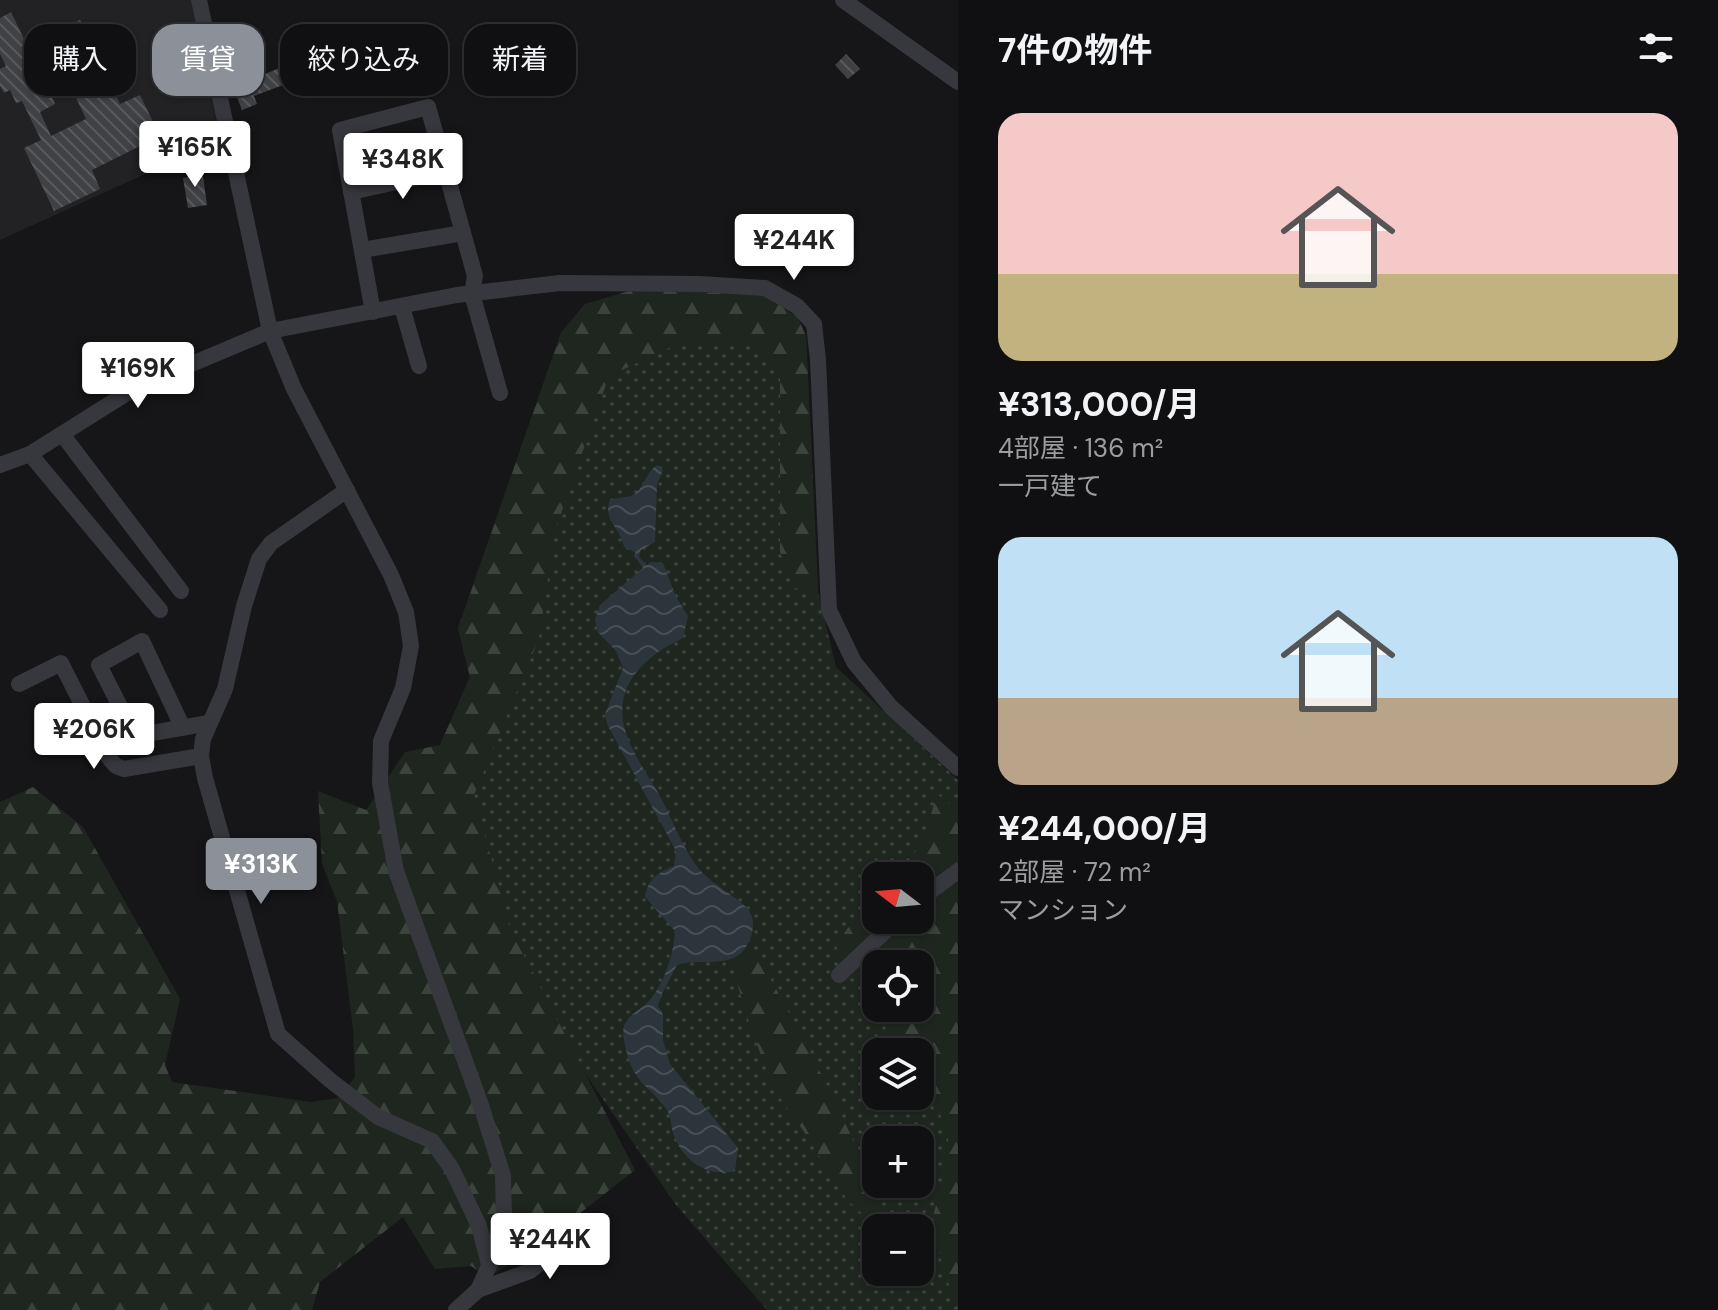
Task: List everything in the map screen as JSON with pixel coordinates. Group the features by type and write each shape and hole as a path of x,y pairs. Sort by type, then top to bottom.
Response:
{"street":[{"path":"199,0 270,331 294,389 391,575 406,612 411,646 403,688 381,741 380,783 396,871 476,1090 503,1176 504,1215 489,1266 478,1290"},
{"path":"843,0 958,82"},
{"path":"373,312 340,130 428,107 475,276 472,294 500,393"},
{"path":"351,192 446,171"},
{"path":"362,250 463,233"},
{"path":"0,465 30,454 135,388 270,331 472,294 560,283 765,288 797,306 814,324 829,610 854,662 891,707 958,768"},
{"path":"402,307 419,366"},
{"path":"62,434 181,591"},
{"path":"30,454 160,610"},
{"path":"347,490 271,543 259,559 244,606 225,689 203,739 201,756 205,778 278,1034 378,1117 432,1141 452,1169 479,1226 489,1266"},
{"path":"183,728 142,641 99,665 135,736 183,728 209,723"},
{"path":"19,684 61,663 109,758 116,766 124,769 201,756"},
{"path":"934,889 958,871"},
{"path":"839,975 882,934"},
{"path":"456,1310 478,1290 530,1271 593,1221"}],"shaded area":[{"path":"0,0 191,0 196,24 152,24 152,96 211,96 220,140 0,240"}],"green space":[{"path":"636,289 766,295 798,318 806,336 818,592 794,588 780,552 780,368 753,342 680,343 609,376 555,531 539,638 474,795 510,928 635,1170 528,1254 487,1277 471,1266 435,1269 403,1217 320,1282 312,1310 0,1310 0,802 33,787 83,827 180,999 165,1065 172,1082 311,1102 338,1098 355,1077 353,1029 337,901 322,864 318,791 366,810 405,752 440,745 470,677 458,629 561,333 585,304"},
{"path":"585,304 806,336 818,592 836,667 958,780 958,1310 767,1310 676,1205 469,905 440,745 470,677 458,628 561,333"},
{"path":"937,794 958,810 958,1303 944,1274 934,1222 949,1134 934,1101 934,1038 892,1038 882,1022 934,1022 934,950 862,950 862,989 836,946 862,914 862,934 934,934 934,862 907,862 923,841"},
{"path":"752,947 830,1092 862,1160 862,1198 879,1198 885,1214 863,1214 853,1205 783,1103 751,1028 733,966"}],"water":[{"path":"658,465 663,470 657,484 655,542 641,550 639,557 647,565 651,562 663,563 676,597 688,616 683,638 644,664 627,687 623,716 633,750 693,861 704,875 746,907 752,917 752,933 742,952 728,960 677,965 658,1006 663,1015 663,1040 670,1064 738,1148 735,1171 715,1172 689,1159 677,1143 667,1110 633,1070 623,1029 631,1016 652,997 670,960 675,931 645,897 654,877 674,866 676,851 607,724 605,714 623,668 616,651 598,632 595,620 600,605 643,568 635,552 624,547 610,519 610,500 631,496"}],"building":[{"path":"11,12 24,39 24,96 51,96 55,104 40,112 51,136 86,119 75,96 116,96 120,104 140,95 160,136 92,170 100,189 54,211 24,148 41,140 22,101 16,103 10,90 4,93 0,86 0,69 6,66 0,54 0,18"},
{"path":"846,54 860,69 848,79 835,65"},
{"path":"280,68 280,86 264,92 264,74"},
{"path":"237,96 254,96 257,104 242,110"},
{"path":"202,169 207,205 188,208 183,178 188,177 187,172"}]}
